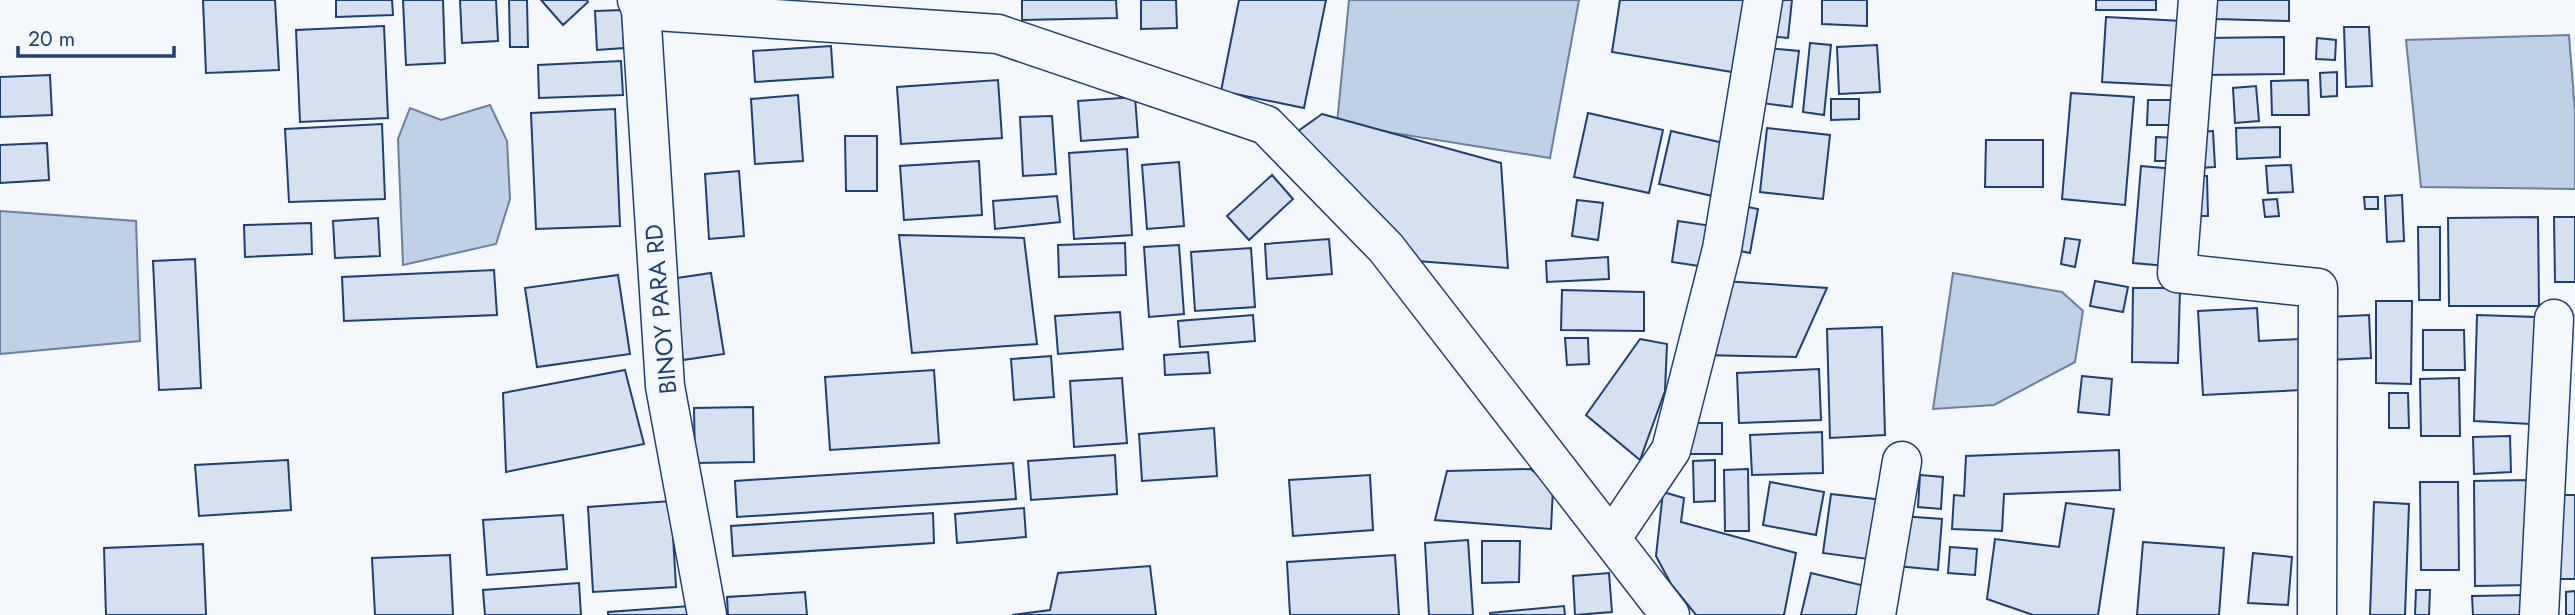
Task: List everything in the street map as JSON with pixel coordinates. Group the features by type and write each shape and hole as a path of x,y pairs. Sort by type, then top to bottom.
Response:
{"street":[{"path":"1611,539 1671,450 1722,249 1763,0"},
{"path":"2198,0 2176,273 2318,288 2317,615"},
{"path":"639,5 998,34 1266,125 1386,248 1670,615"},
{"name":"BINOY PARA RD","path":"639,5 665,386 707,615"},
{"path":"2539,615 2554,319"},
{"path":"1876,615 1902,461"}],"water":[{"path":"1349,0 1579,0 1550,158 1337,124"},
{"path":"2569,35 2575,112 2575,189 2421,187 2406,40"},
{"path":"490,105 507,141 510,199 496,244 403,265 398,139 410,108 441,120"},
{"path":"0,211 136,221 140,341 0,354"},
{"path":"1953,273 2062,292 2083,311 2075,362 1994,405 1933,409"}],"building":[{"path":"203,0 275,0 279,70 206,73"},
{"path":"336,0 392,0 393,15 336,17"},
{"path":"403,0 443,0 445,63 406,65"},
{"path":"460,0 496,0 498,41 462,43"},
{"path":"509,0 527,0 528,47 510,47"},
{"path":"541,0 587,0 588,2 563,25"},
{"path":"1022,0 1116,0 1117,18 1022,20"},
{"path":"1141,0 1176,0 1177,28 1141,29"},
{"path":"1239,0 1326,0 1304,108 1221,91"},
{"path":"1620,0 1750,0 1738,73 1612,52"},
{"path":"1770,0 1792,0 1788,38 1766,36"},
{"path":"1822,0 1867,0 1867,26 1822,24"},
{"path":"2096,0 2156,0 2156,10 2096,10"},
{"path":"2216,0 2289,0 2289,21 2215,19"},
{"path":"622,10 624,48 597,50 595,11"},
{"path":"2106,17 2183,21 2181,86 2102,82"},
{"path":"384,26 388,118 300,122 296,30"},
{"path":"2344,27 2369,27 2372,86 2346,87"},
{"path":"2284,37 2284,74 2205,75 2204,38"},
{"path":"2317,38 2336,40 2335,60 2316,59"},
{"path":"1810,43 1831,45 1824,115 1803,112"},
{"path":"1877,45 1880,92 1839,94 1837,47"},
{"path":"831,46 833,77 755,82 753,51"},
{"path":"1768,48 1799,51 1792,107 1762,103"},
{"path":"621,61 623,95 539,98 538,65"},
{"path":"2337,72 2337,96 2321,97 2320,73"},
{"path":"50,75 52,115 0,117 0,77"},
{"path":"998,80 1002,138 901,144 897,87"},
{"path":"2308,80 2309,115 2272,115 2271,81"},
{"path":"2256,86 2259,121 2235,123 2233,88"},
{"path":"2071,93 2134,97 2125,205 2062,199"},
{"path":"798,95 803,161 755,164 751,99"},
{"path":"1135,97 1138,137 1081,141 1078,101"},
{"path":"1831,99 1859,99 1859,119 1831,120"},
{"path":"2148,100 2176,100 2177,125 2147,125"},
{"path":"615,109 620,226 536,229 531,113"},
{"path":"1588,113 1663,130 1649,193 1574,177"},
{"path":"1322,114 1501,163 1508,268 1404,260 1287,139"},
{"path":"1052,116 1056,174 1023,176 1020,117"},
{"path":"382,124 385,199 289,202 285,129"},
{"path":"2280,127 2280,157 2237,159 2236,128"},
{"path":"1767,128 1830,135 1823,199 1760,192"},
{"path":"1671,131 1728,144 1717,197 1659,184"},
{"path":"2213,131 2215,167 2199,168 2197,132"},
{"path":"845,136 877,136 877,191 846,191"},
{"path":"2156,137 2178,138 2178,161 2155,161"},
{"path":"1986,140 2043,140 2043,187 1985,187"},
{"path":"47,143 49,180 0,183 0,145"},
{"path":"1127,149 1132,235 1074,239 1069,153"},
{"path":"979,161 982,215 904,220 900,166"},
{"path":"1179,162 1184,226 1147,229 1142,165"},
{"path":"2291,165 2293,192 2268,193 2266,166"},
{"path":"2141,166 2175,169 2167,266 2133,263"},
{"path":"739,171 744,236 709,239 705,174"},
{"path":"1272,175 1293,199 1249,240 1227,216"},
{"path":"2189,176 2207,176 2208,216 2191,216"},
{"path":"2402,195 2404,241 2387,242 2385,196"},
{"path":"1057,196 1060,222 995,229 993,201"},
{"path":"2364,197 2378,197 2378,209 2365,209"},
{"path":"2277,199 2279,216 2265,217 2263,200"},
{"path":"1577,200 1603,203 1598,240 1572,236"},
{"path":"1738,205 1758,209 1750,253 1730,249"},
{"path":"2538,217 2539,306 2449,306 2448,218"},
{"path":"2554,217 2575,217 2575,282 2555,282"},
{"path":"378,218 380,256 335,258 333,221"},
{"path":"1678,221 1712,226 1706,267 1672,262"},
{"path":"311,223 312,254 245,257 244,225"},
{"path":"2418,227 2440,227 2440,300 2419,300"},
{"path":"899,235 1024,238 1037,344 912,353"},
{"path":"2065,238 2080,240 2075,267 2061,264"},
{"path":"1329,239 1332,274 1267,279 1265,244"},
{"path":"1125,243 1126,275 1059,277 1058,245"},
{"path":"1179,245 1184,314 1149,317 1144,247"},
{"path":"1251,248 1255,307 1195,311 1191,252"},
{"path":"1608,257 1609,279 1547,282 1546,261"},
{"path":"195,259 201,388 159,390 153,261"},
{"path":"494,270 497,315 344,321 342,277"},
{"path":"711,273 724,354 683,360 670,279"},
{"path":"618,275 630,354 537,367 525,288"},
{"path":"1723,281 1827,288 1796,357 1701,355"},
{"path":"2095,281 2128,287 2123,312 2090,306"},
{"path":"2133,288 2180,288 2178,363 2132,362"},
{"path":"1562,290 1644,292 1644,331 1561,330"},
{"path":"2376,301 2412,301 2411,384 2376,383"},
{"path":"2257,308 2259,341 2299,339 2301,390 2203,395 2198,311"},
{"path":"1120,312 1123,349 1058,354 1055,316"},
{"path":"1253,315 1255,341 1180,347 1178,321"},
{"path":"2369,315 2371,358 2329,360 2327,317"},
{"path":"2477,315 2536,317 2531,424 2474,421"},
{"path":"1882,327 1885,435 1830,438 1827,329"},
{"path":"2423,330 2464,330 2465,370 2423,370"},
{"path":"1565,338 1588,338 1589,364 1567,365"},
{"path":"1640,339 1667,344 1665,391 1640,460 1586,415"},
{"path":"1208,352 1210,373 1165,375 1164,355"},
{"path":"1051,356 1054,397 1014,400 1011,359"},
{"path":"1819,369 1821,420 1739,423 1737,373"},
{"path":"625,370 644,444 506,472 503,393"},
{"path":"934,370 939,443 830,450 825,377"},
{"path":"2082,376 2112,379 2109,415 2078,412"},
{"path":"1122,378 1127,443 1074,447 1070,381"},
{"path":"2459,378 2460,436 2421,436 2420,379"},
{"path":"2389,393 2408,393 2409,428 2389,428"},
{"path":"753,407 754,462 695,463 694,408"},
{"path":"1687,423 1722,423 1722,454 1687,454"},
{"path":"1214,428 1217,476 1142,481 1139,434"},
{"path":"1822,432 1823,473 1752,475 1750,435"},
{"path":"2510,436 2511,472 2474,474 2473,437"},
{"path":"2119,450 2120,490 2004,494 2002,531 1952,529 1954,495 1964,496 1966,456"},
{"path":"1115,455 1117,494 1031,500 1028,461"},
{"path":"288,460 291,510 199,516 195,465"},
{"path":"1715,460 1715,501 1694,502 1693,461"},
{"path":"1013,463 1016,499 737,517 735,481"},
{"path":"1531,469 1553,489 1551,529 1435,520 1447,471"},
{"path":"1748,469 1749,531 1725,531 1724,470"},
{"path":"1370,475 1373,530 1293,536 1289,480"},
{"path":"1920,475 1943,477 1941,509 1918,507"},
{"path":"2529,480 2530,585 2475,586 2474,481"},
{"path":"1770,482 1824,492 1816,535 1763,525"},
{"path":"2420,482 2458,482 2459,570 2421,570"},
{"path":"1663,492 1684,498 1681,522 1796,553 1784,615 1696,615 1671,584 1656,556"},
{"path":"1831,494 1883,500 1875,560 1823,553"},
{"path":"2554,495 2575,495 2575,579 2554,579"},
{"path":"671,501 676,587 593,592 588,507"},
{"path":"2374,502 2409,504 2405,615 2370,615"},
{"path":"2066,503 2114,509 2098,615 2033,615 1987,599 1995,539 2059,547"},
{"path":"1024,508 1026,537 957,543 955,514"},
{"path":"933,513 934,543 733,556 731,526"},
{"path":"563,515 567,569 487,575 483,520"},
{"path":"1901,516 1942,519 1938,570 1897,566"},
{"path":"1468,540 1473,615 1429,615 1425,543"},
{"path":"1482,541 1520,541 1519,582 1482,583"},
{"path":"2143,542 2224,548 2219,615 2137,615"},
{"path":"203,544 206,615 106,615 104,548"},
{"path":"1950,547 1977,549 1975,575 1948,573"},
{"path":"2253,553 2292,557 2288,605 2248,603"},
{"path":"450,555 453,615 375,615 372,558"},
{"path":"1395,555 1399,615 1290,615 1287,562"},
{"path":"1150,566 1156,615 1012,615 1050,610 1058,573"},
{"path":"1609,573 1612,612 1575,615 1573,576"},
{"path":"1811,573 1869,587 1862,615 1801,615"},
{"path":"579,583 581,615 485,615 483,590"},
{"path":"2416,590 2430,590 2429,615 2415,615"},
{"path":"2575,591 2575,615 2566,615 2566,592"},
{"path":"805,592 807,615 728,615 727,597"},
{"path":"2528,595 2528,615 2473,615 2472,596"},
{"path":"690,606 691,615 608,615 608,612"},
{"path":"1564,606 1565,615 1490,615 1490,613"}]}
